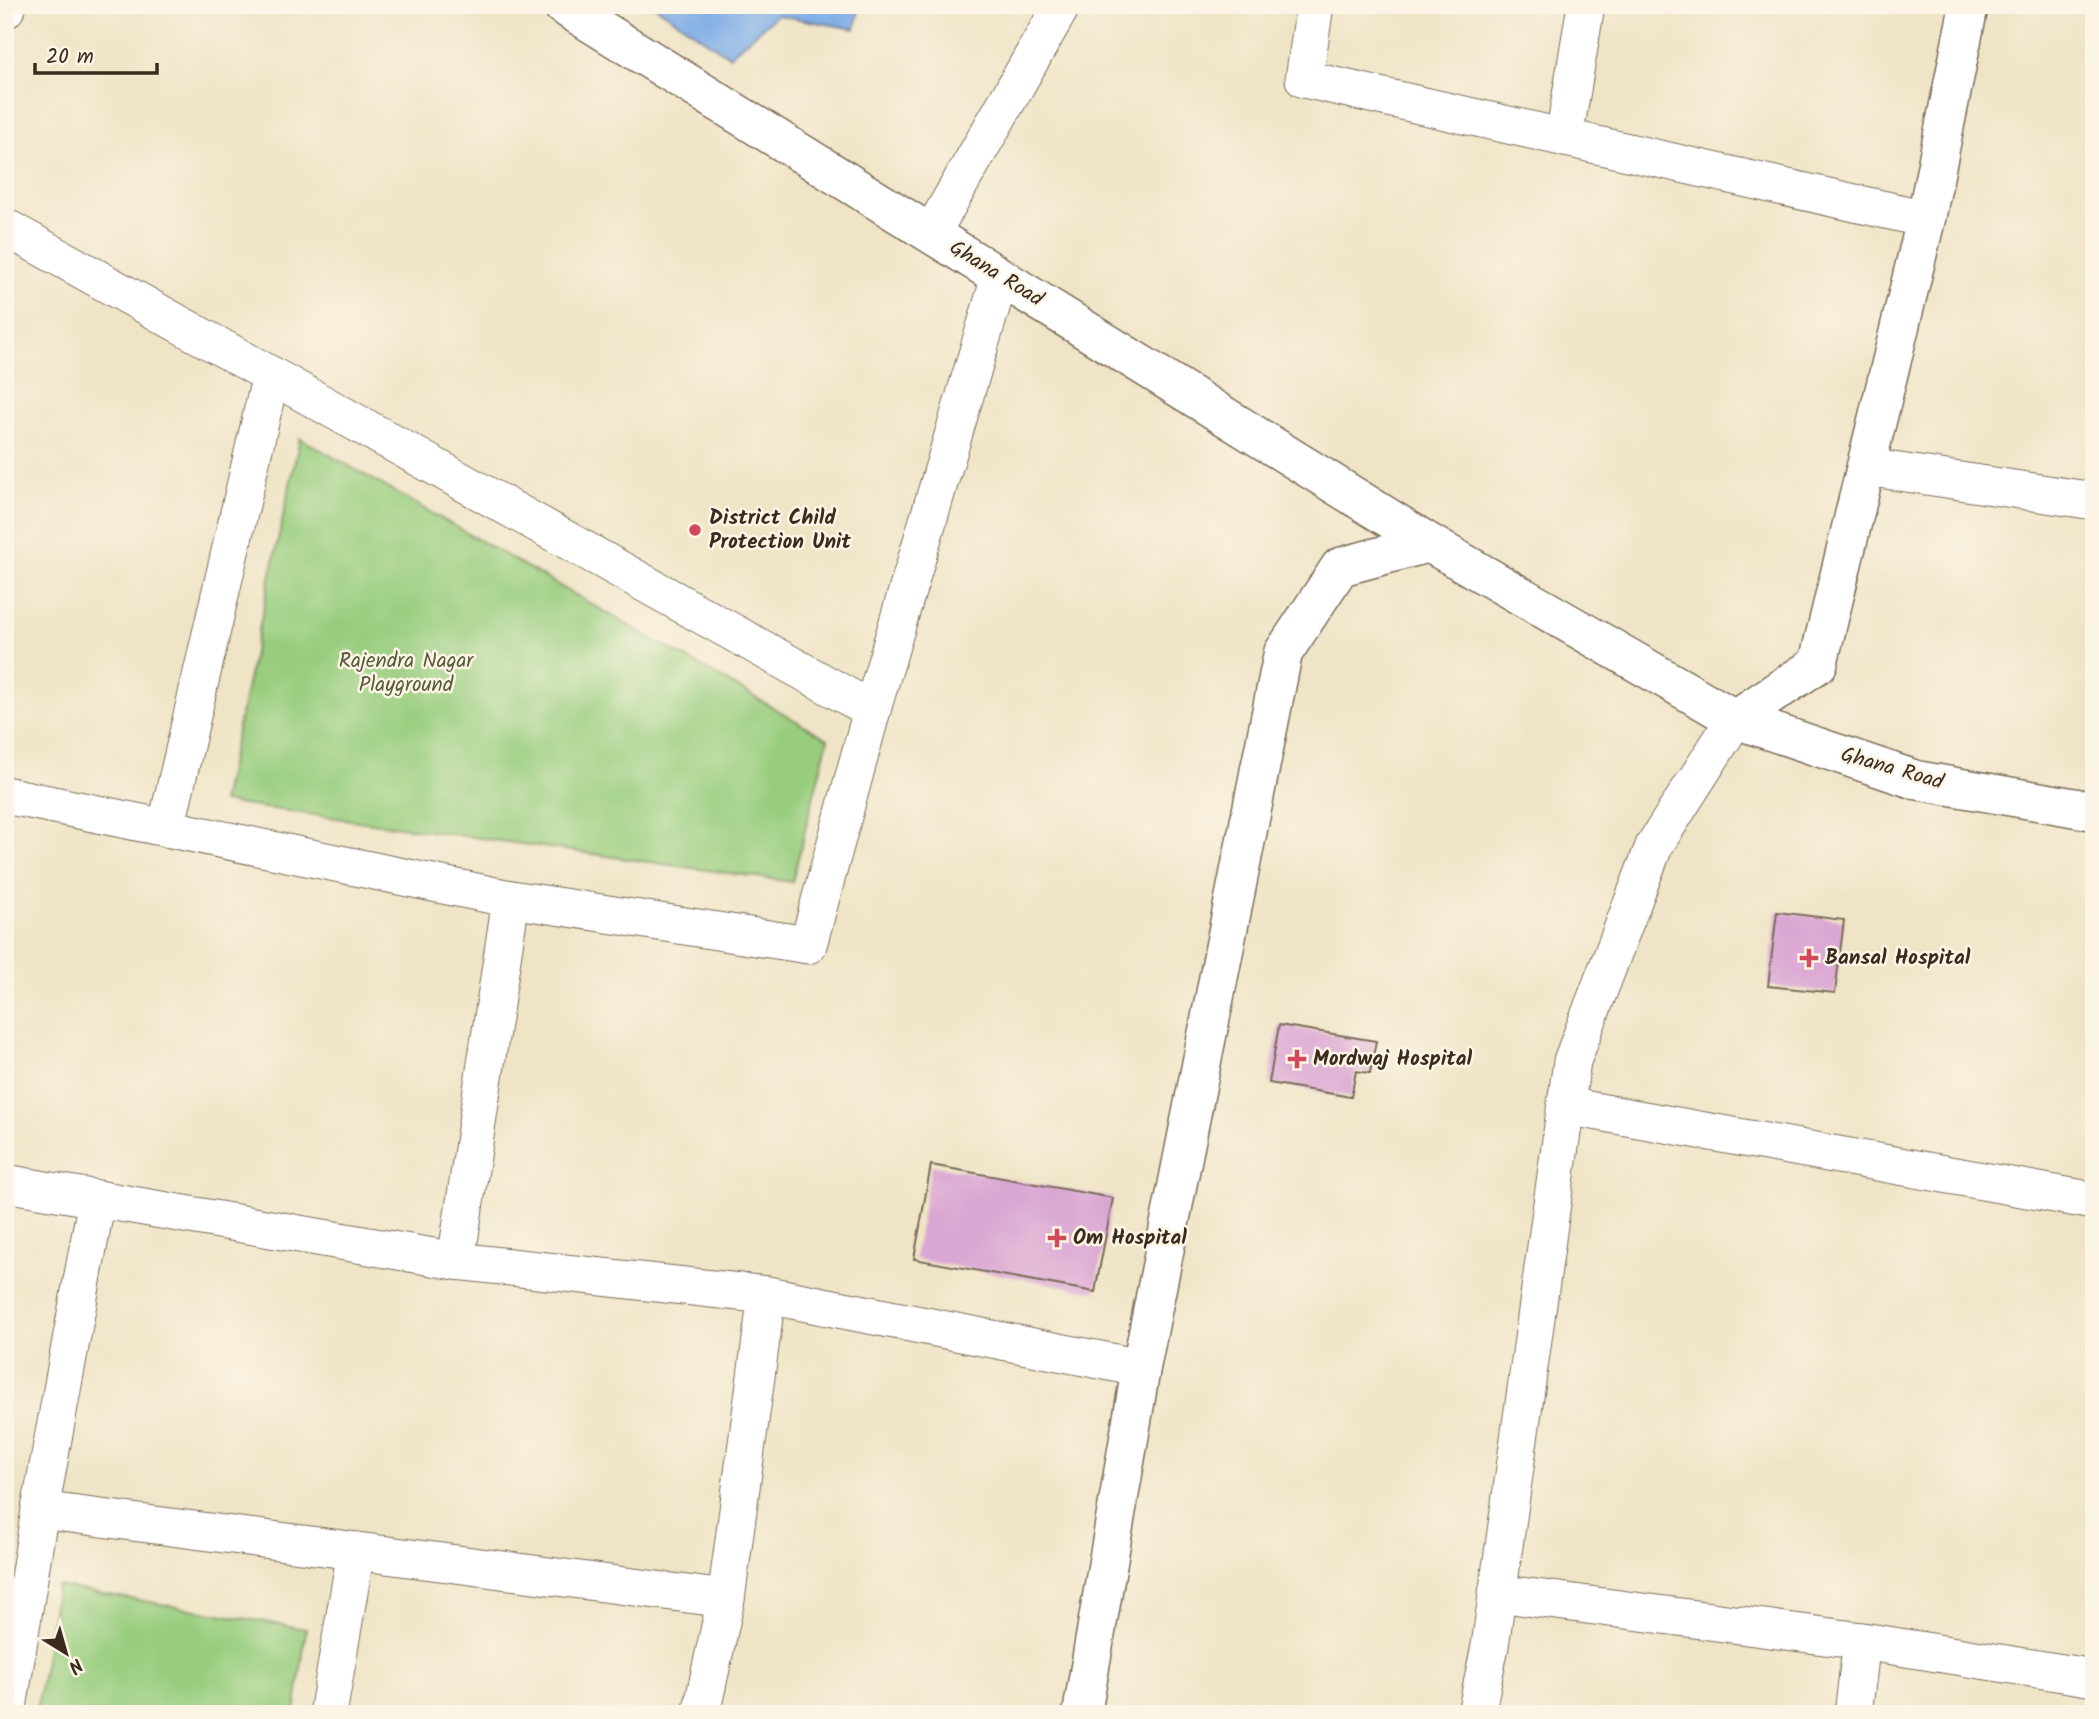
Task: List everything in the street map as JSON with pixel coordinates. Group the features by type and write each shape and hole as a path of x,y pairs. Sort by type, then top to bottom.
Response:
{"street":[{"path":"5,10 8,5"},
{"name":"Ghana Road","path":"562,5 1429,543 1735,719 1916,780 2094,811"},
{"path":"931,234 1062,5"},
{"path":"1315,5 1304,79 1926,219"},
{"path":"1564,138 1586,5"},
{"path":"1476,1714 1490,1646 1572,1061 1654,846 1735,719 1818,664 1926,219 1969,5"},
{"path":"5,227 872,709"},
{"path":"5,795 512,899 808,945 872,709 1000,277"},
{"path":"166,828 271,374"},
{"path":"1866,467 2094,502"},
{"path":"1082,1714 1141,1368 1283,653 1340,567 1429,543"},
{"path":"456,1261 512,899"},
{"path":"1566,1106 2094,1201"},
{"path":"5,1183 456,1261 767,1295 1141,1368"},
{"path":"7,1714 40,1510 97,1199"},
{"path":"701,1714 726,1599 767,1295"},
{"path":"40,1510 726,1599"},
{"path":"328,1714 356,1551"},
{"path":"1497,1593 1862,1641 2094,1678"},
{"path":"1853,1714 1862,1641"}],"green space":[{"name":"Rajendra Nagar Playground","path":"300,438 828,739 792,882 222,802"},
{"path":"57,1586 306,1629 295,1714 36,1714"}],"water":[{"path":"653,5 860,5 855,29 777,15 729,56"}],"building":[{"path":"1777,912 1844,920 1835,993 1768,986"},
{"path":"1279,1025 1376,1041 1370,1073 1356,1071 1351,1097 1269,1083"},
{"path":"931,1165 1113,1198 1095,1292 914,1259"}],"place":[{"name":"District Child Protection Unit","path":"695,530"},
{"name":"Bansal Hospital","path":"1809,958"},
{"name":"Mordwaj Hospital","path":"1297,1059"},
{"name":"Om Hospital","path":"1057,1238"}]}
